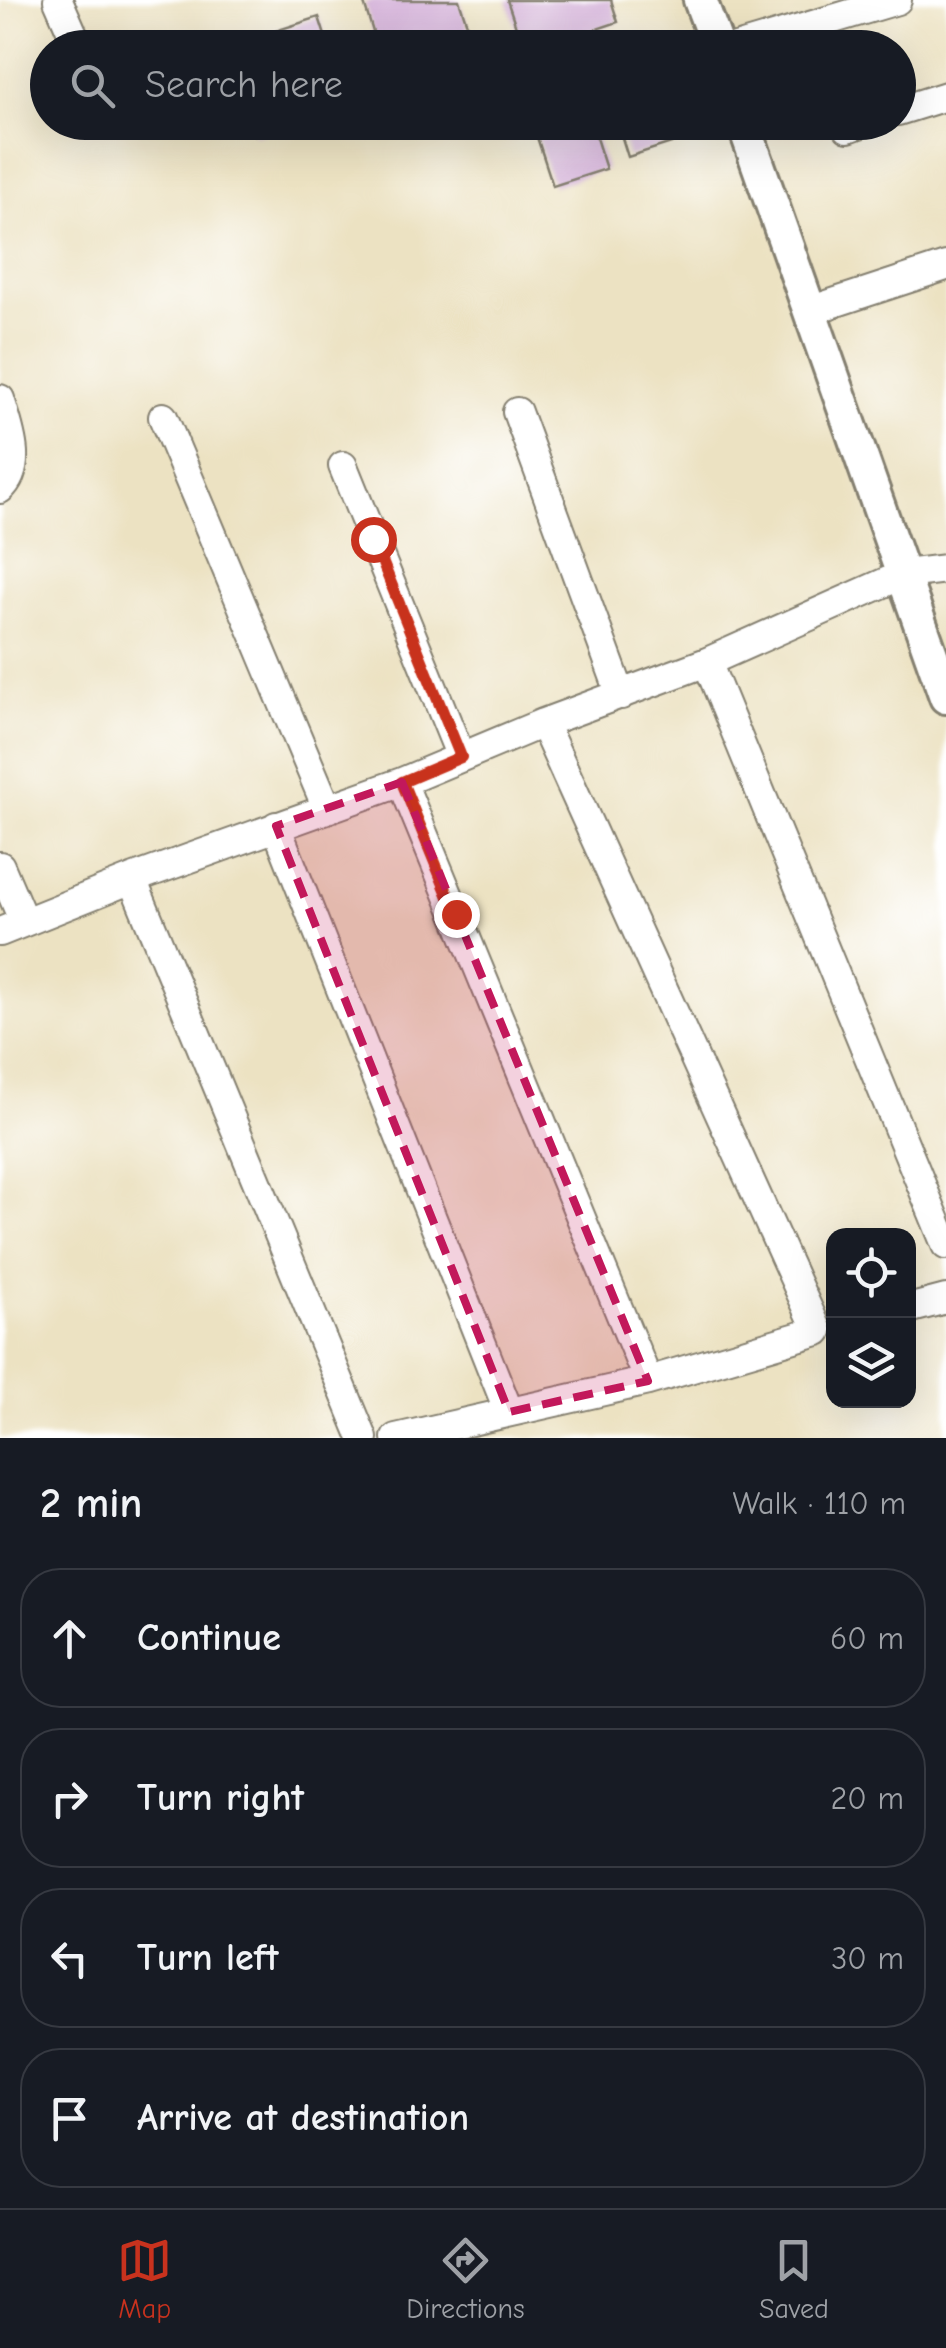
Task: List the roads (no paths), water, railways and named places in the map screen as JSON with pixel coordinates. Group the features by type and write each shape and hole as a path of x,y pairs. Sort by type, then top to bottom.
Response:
{"street":[{"path":"58,0 71,30"},
{"path":"700,0 711,30"},
{"path":"796,30 897,0"},
{"path":"916,105 946,96"},
{"path":"749,140 946,697"},
{"path":"809,311 946,266"},
{"path":"0,400 11,435 13,459 8,482 0,488"},
{"path":"517,412 621,694"},
{"path":"162,418 327,808"},
{"path":"343,466 461,757"},
{"path":"0,866 12,927 402,782 543,723 707,662 904,574 946,569"},
{"path":"707,662 946,1245"},
{"path":"396,1438 648,1381 826,1329 543,723"},
{"path":"402,782 648,1381"},
{"path":"276,826 509,1412"},
{"path":"132,880 363,1438"},
{"path":"916,1307 946,1299"}]}
